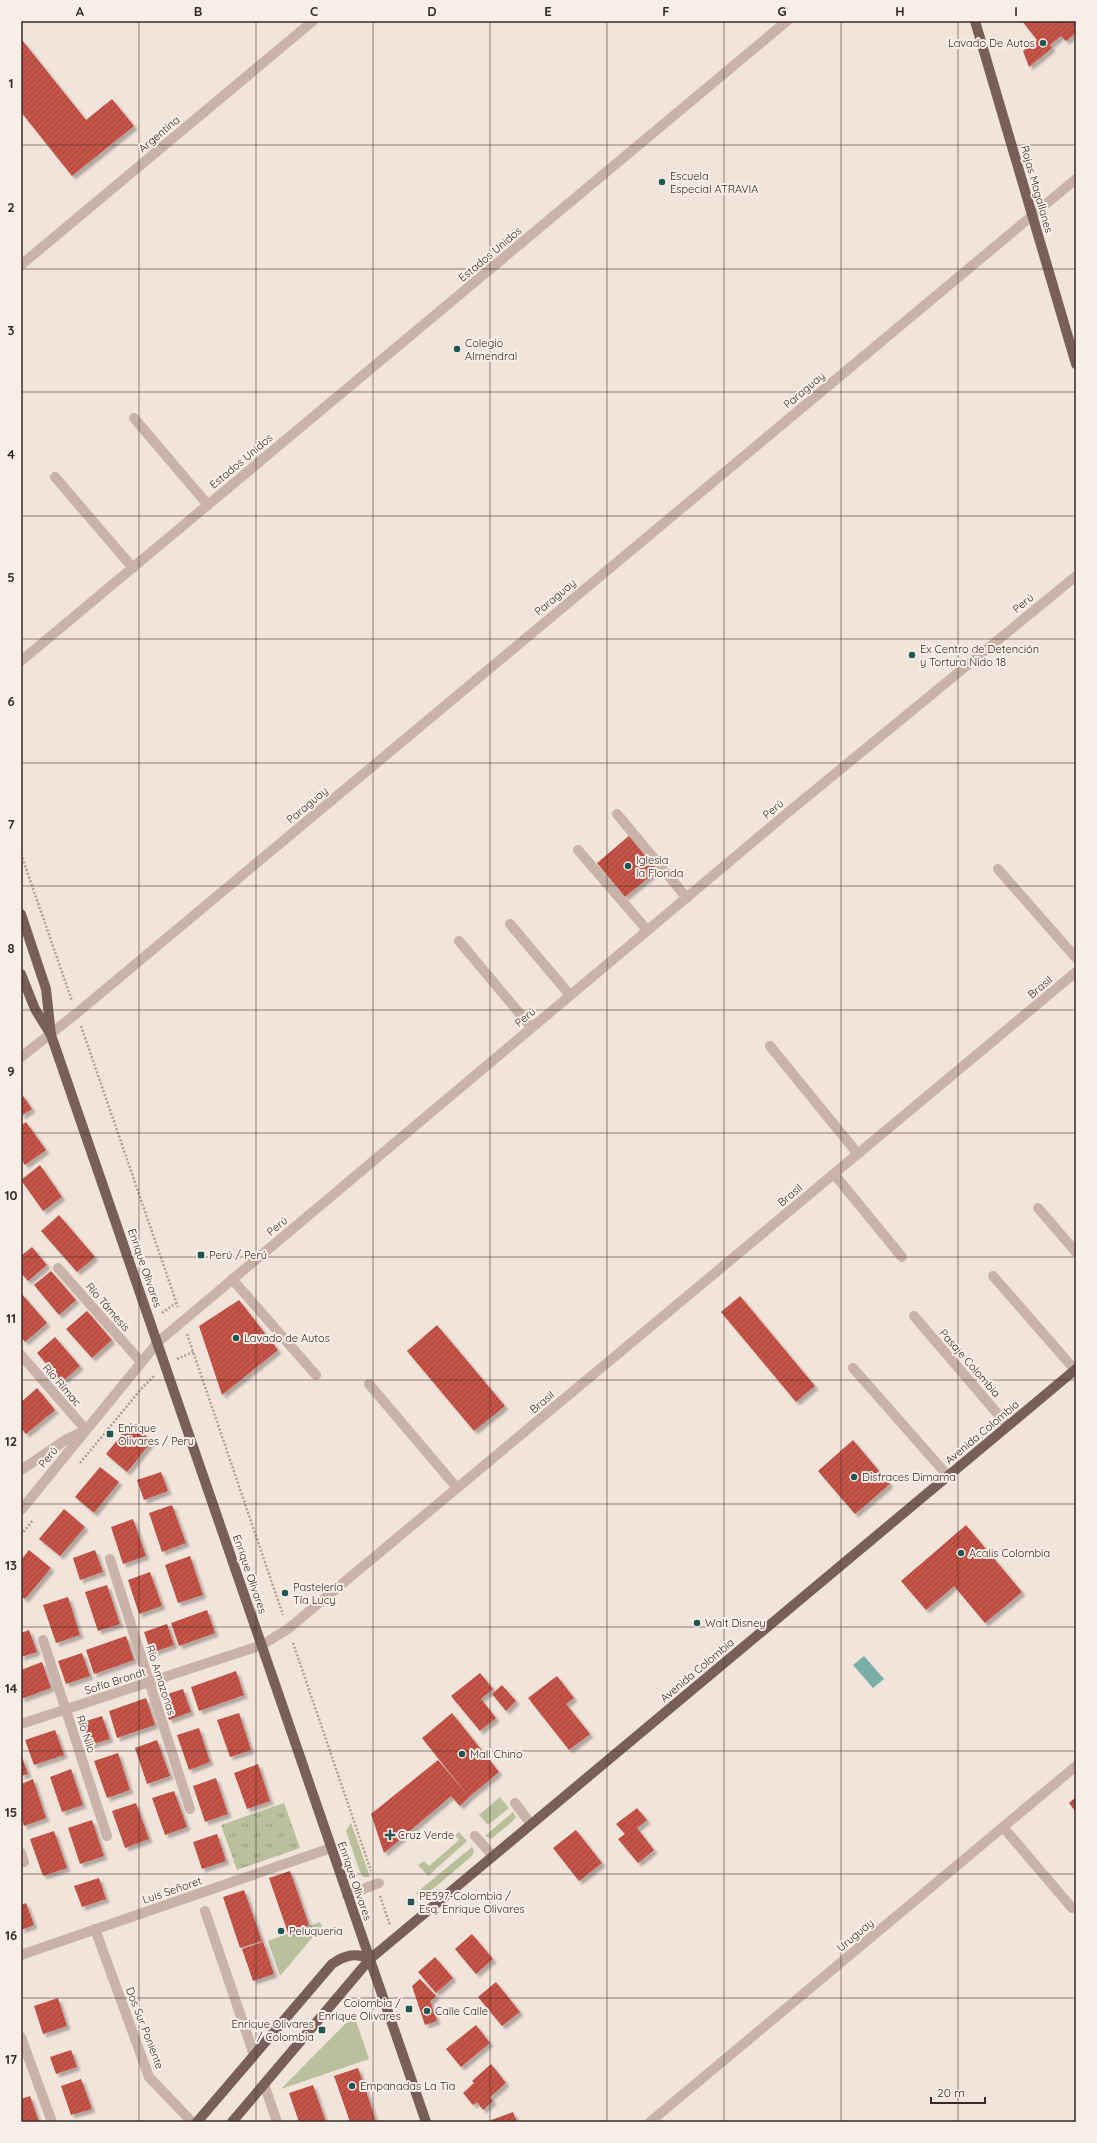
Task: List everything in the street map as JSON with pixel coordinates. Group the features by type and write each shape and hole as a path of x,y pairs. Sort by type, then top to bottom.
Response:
{"main road":[{"name":"Rojas Magallanes","path":"975,21 1076,364"},
{"name":"Enrique Olivares","path":"21,914 46,989 51,1018 51,1035"},
{"name":"Enrique Olivares","path":"21,974 35,1009 51,1035 426,2122"},
{"name":"Avenida Colombia","path":"232,2122 370,1959 1075,1369"},
{"path":"197,2122 332,1964 352,1954 361,1954 370,1959"}],"street":[{"name":"Argentina","path":"21,265 313,21"},
{"name":"Estados Unidos","path":"21,661 787,21"},
{"name":"Paraguay","path":"21,1057 51,1035 1032,215 1076,180"},
{"name":"Estados Unidos","path":"134,418 208,505"},
{"path":"55,477 133,568"},
{"name":"Perú","path":"21,1510 158,1342 647,930 1076,576"},
{"path":"617,814 687,898"},
{"path":"578,850 647,930"},
{"path":"998,869 1076,958"},
{"path":"510,924 570,995"},
{"path":"460,941 531,1028"},
{"name":"Brasil","path":"262,1645 288,1630 1076,972"},
{"path":"770,1046 858,1154"},
{"path":"834,1174 902,1257"},
{"path":"1038,1208 1076,1252"},
{"name":"Río Támesis","path":"58,1268 141,1362"},
{"path":"993,1276 1075,1369"},
{"path":"232,1279 316,1375"},
{"name":"Pasaje Colombia","path":"914,1316 1008,1426"},
{"name":"Río Rímac","path":"21,1355 86,1430"},
{"path":"853,1368 948,1476"},
{"path":"369,1384 457,1488"},
{"path":"21,1470 66,1439 86,1430"},
{"name":"Río Amazonas","path":"110,1559 190,1809"},
{"name":"Río Nilo","path":"43,1640 106,1836"},
{"name":"Sofía Brandt","path":"21,1724 262,1645"},
{"name":"Uruguay","path":"650,2122 1076,1766"},
{"path":"514,1804 531,1824"},
{"path":"1003,1827 1072,1908"},
{"path":"474,1836 493,1856"},
{"name":"Luis Señoret","path":"21,1955 331,1848"},
{"path":"348,1895 377,1884"},
{"path":"205,1911 254,2055"},
{"name":"Dos Sur Poniente","path":"95,1929 149,2077 192,2122"},
{"path":"21,2037 52,2122"},
{"path":"264,2084 277,2122"}],"path":[{"path":"21,854 390,1925"},
{"path":"76,1467 142,1388 166,1365 193,1352"},
{"path":"21,1535 36,1516"}],"green space":[{"path":"500,1797 509,1808 488,1825 479,1815"},
{"path":"284,1803 300,1848 237,1870 221,1825"},
{"path":"513,1812 516,1817 513,1821 491,1839 485,1836"},
{"path":"351,1823 370,1877 363,1877 360,1872 346,1831"},
{"path":"459,1832 467,1841 428,1876 418,1865 424,1861 429,1866 459,1840 455,1835"},
{"path":"472,1847 474,1851 472,1856 421,1899 416,1893"},
{"path":"320,1922 322,1926 280,1976 268,1941"},
{"path":"354,2015 369,2059 281,2089"}],"water":[{"path":"864,1656 884,1679 873,1688 853,1665"}],"building":[{"name":"Lavado De Autos","path":"1022,21 1076,21 1076,33 1066,41 1061,36 1050,45 1052,48 1029,67 1023,51 1037,40"},
{"path":"22,40 86,120 112,99 134,126 72,176 21,112"},
{"name":"Iglesia la Florida","path":"630,835 659,869 625,897 597,863"},
{"path":"21,1093 32,1109 21,1116"},
{"path":"26,1122 46,1150 25,1165 21,1159 21,1125"},
{"path":"40,1165 62,1197 43,1211 21,1180"},
{"path":"59,1215 95,1257 77,1272 41,1231"},
{"path":"32,1247 47,1265 28,1281 21,1273 21,1256"},
{"path":"51,1271 76,1300 59,1315 34,1285"},
{"path":"21,1293 47,1323 25,1342 21,1337"},
{"path":"740,1296 815,1386 796,1402 721,1312"},
{"name":"Lavado de Autos","path":"239,1300 278,1350 222,1395 199,1326"},
{"path":"87,1311 112,1340 92,1358 66,1329"},
{"path":"437,1325 505,1406 474,1431 407,1351"},
{"path":"55,1337 80,1366 62,1382 37,1353"},
{"path":"37,1388 55,1410 26,1434 21,1428 21,1402"},
{"path":"131,1423 152,1441 127,1472 106,1454"},
{"name":"Disfraces Dimama","path":"853,1440 890,1484 855,1514 818,1471"},
{"path":"100,1467 119,1482 94,1513 75,1497"},
{"path":"161,1472 168,1491 144,1500 137,1480"},
{"path":"172,1505 186,1543 162,1552 149,1513"},
{"path":"64,1509 85,1527 60,1556 39,1539"},
{"path":"133,1519 146,1556 123,1564 111,1527"},
{"name":"Acalis Colombia","path":"966,1525 1022,1592 985,1623 954,1586 926,1610 901,1581"},
{"path":"29,1550 51,1568 25,1599 21,1596 21,1560"},
{"path":"95,1550 103,1572 80,1580 73,1558"},
{"path":"190,1556 203,1595 178,1603 165,1565"},
{"path":"150,1572 162,1606 139,1614 128,1580"},
{"path":"107,1585 120,1624 98,1631 85,1592"},
{"path":"68,1597 80,1635 56,1643 43,1605"},
{"path":"207,1610 215,1633 179,1646 171,1623"},
{"path":"167,1624 174,1645 151,1653 144,1632"},
{"path":"29,1630 37,1652 21,1657 21,1633"},
{"path":"126,1636 134,1660 94,1674 86,1650"},
{"path":"82,1653 90,1676 66,1684 58,1661"},
{"path":"42,1662 51,1688 21,1699 21,1670"},
{"path":"236,1671 244,1695 199,1711 191,1687"},
{"path":"480,1673 493,1689 481,1699 496,1718 480,1731 451,1696"},
{"path":"557,1676 574,1698 566,1704 590,1734 569,1750 528,1698"},
{"path":"502,1685 516,1701 506,1711 492,1694"},
{"path":"183,1689 191,1712 169,1720 161,1696"},
{"path":"146,1698 155,1725 117,1738 109,1711"},
{"path":"239,1713 251,1750 230,1757 217,1720"},
{"path":"452,1713 499,1772 469,1797 422,1738"},
{"path":"102,1716 110,1739 90,1745 83,1722"},
{"path":"199,1728 210,1762 189,1770 177,1735"},
{"path":"55,1730 64,1755 34,1765 25,1740"},
{"path":"157,1740 170,1776 147,1784 135,1748"},
{"path":"118,1753 130,1790 107,1798 94,1761"},
{"path":"21,1754 28,1774 21,1776"},
{"path":"438,1760 469,1797 460,1806 451,1796 384,1853 371,1814"},
{"path":"258,1764 270,1801 247,1809 234,1773"},
{"path":"71,1769 83,1805 62,1812 50,1777"},
{"path":"216,1778 228,1814 205,1822 193,1786"},
{"path":"33,1779 46,1818 24,1826 21,1817 21,1784"},
{"path":"174,1791 187,1827 165,1835 152,1798"},
{"path":"1076,1797 1076,1812 1069,1803"},
{"path":"136,1803 149,1839 125,1848 112,1811"},
{"path":"637,1808 647,1820 637,1828 654,1850 638,1863 618,1839 625,1834 616,1824"},
{"path":"92,1820 104,1856 80,1864 68,1828"},
{"path":"576,1830 602,1863 579,1881 553,1848"},
{"path":"54,1831 67,1868 43,1876 30,1839"},
{"path":"217,1834 226,1861 202,1869 193,1842"},
{"path":"290,1871 309,1925 288,1933 269,1878"},
{"path":"99,1878 106,1899 82,1907 74,1886"},
{"path":"244,1890 262,1941 240,1948 223,1897"},
{"path":"26,1903 34,1925 21,1930 21,1905"},
{"path":"472,1934 493,1959 476,1974 455,1949"},
{"path":"263,1942 274,1974 253,1981 242,1949"},
{"path":"435,1957 453,1978 436,1993 418,1972"},
{"name":"Calle Calle","path":"420,1979 436,1996 430,2001 437,2021 425,2025 412,1986"},
{"path":"496,1982 520,2012 502,2026 478,1997"},
{"path":"58,1998 67,2026 43,2034 34,2006"},
{"path":"476,2025 490,2043 461,2067 446,2049"},
{"path":"71,2050 77,2067 56,2074 50,2057"},
{"path":"491,2064 506,2083 490,2097 493,2101 483,2110 477,2102 473,2105 463,2093 474,2083 472,2081"},
{"path":"358,2068 376,2122 350,2122 334,2076"},
{"path":"81,2079 92,2109 71,2115 61,2086"},
{"path":"313,2085 326,2122 299,2122 289,2093"},
{"path":"30,2096 39,2122 21,2122 21,2099"},
{"path":"513,2112 517,2122 486,2122"}],"place":[{"name":"Lavado De Autos","path":"1043,43"},
{"name":"Escuela Especial ATRAVIA","path":"662,182"},
{"name":"Colegio Almendral","path":"457,349"},
{"name":"Ex Centro de Detención y Tortura Nido 18","path":"912,655"},
{"name":"Iglesia la Florida","path":"628,866"},
{"name":"Perú / Perú","path":"201,1255"},
{"name":"Lavado de Autos","path":"236,1338"},
{"name":"Enrique Olivares / Peru","path":"110,1434"},
{"name":"Disfraces Dimama","path":"854,1477"},
{"name":"Acalis Colombia","path":"961,1553"},
{"name":"Pastelería Tía Lucy","path":"285,1593"},
{"name":"Walt Disney","path":"697,1623"},
{"name":"Mall Chino","path":"462,1754"},
{"name":"Cruz Verde","path":"390,1835"},
{"name":"PE597-Colombia / Esq. Enrique Olivares","path":"411,1902"},
{"name":"Peluqueria","path":"281,1931"},
{"name":"Colombia / Enrique Olivares","path":"409,2009"},
{"name":"Calle Calle","path":"427,2011"},
{"name":"Enrique Olivares / Colombia","path":"322,2030"},
{"name":"Empanadas La Tia","path":"352,2086"}]}
